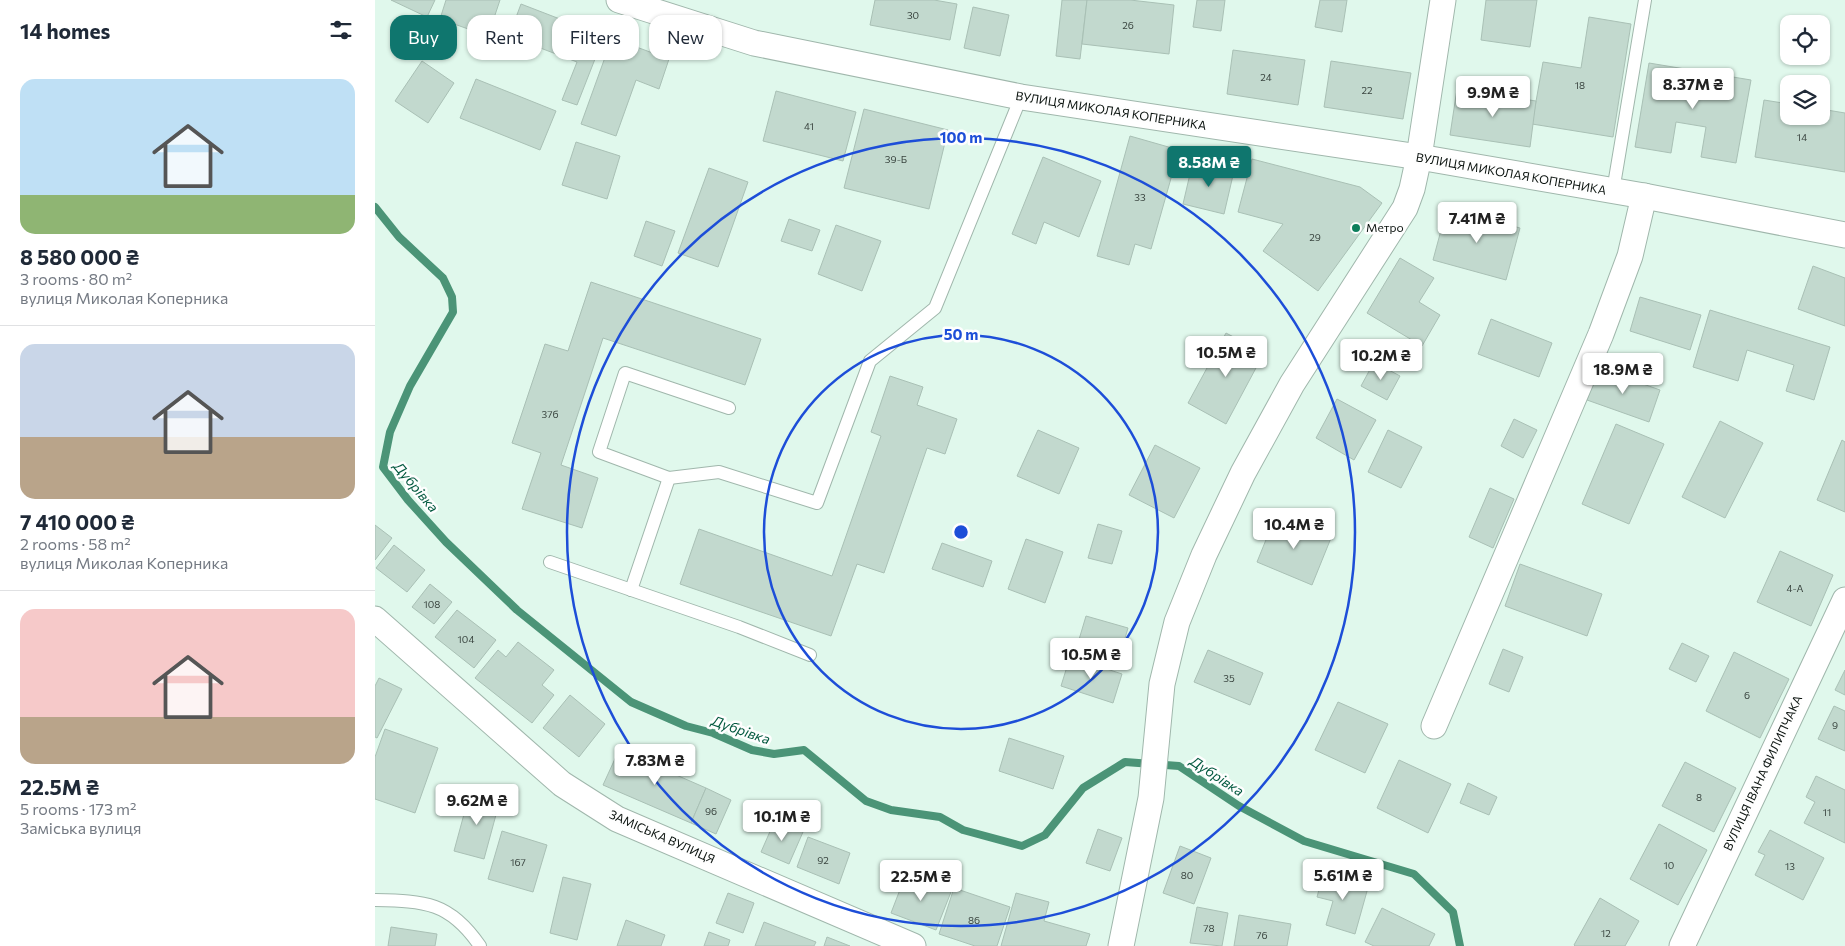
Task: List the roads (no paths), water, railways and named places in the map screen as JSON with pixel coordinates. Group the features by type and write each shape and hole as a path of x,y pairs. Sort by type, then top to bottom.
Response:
{"street":[{"name":"ВУЛИЦЯ МИКОЛАЯ КОПЕРНИКА","path":"619,0 754,43 1021,97 1419,158 1645,196 1845,235"},
{"path":"1121,946 1151,798 1162,684 1177,622 1204,555 1243,473 1292,384 1405,208 1419,158 1443,0"},
{"path":"1434,726 1601,334 1630,256 1645,196"},
{"name":"ВУЛИЦЯ ІВАНА ФИЛИПЧАКА","path":"1681,946 1845,600"},
{"name":"ЗАМІСЬКА ВУЛИЦЯ","path":"375,619 562,784 617,819 913,946"}],"lane":[{"path":"1613,191 1645,0"},
{"path":"729,408 625,373 599,452 669,478 719,472 817,503 870,361 935,308 1021,97"},
{"path":"631,590 669,478"},
{"path":"550,562 810,655"},
{"path":"375,900 416,901 444,910 465,925 481,946"}],"waterway":[{"name":"Дубрівка","path":"375,207 399,237 443,278 452,297 453,312 410,386 390,432 383,467 408,500 446,542 517,610 631,702 686,726 713,733 752,750 774,754 804,750 866,801 891,810 940,817 963,830 1022,846 1045,835 1083,788 1125,762 1179,766 1239,806 1304,841 1414,874 1453,912 1460,946"}],"place":[{"name":"Метро","path":"1356,228"}]}
